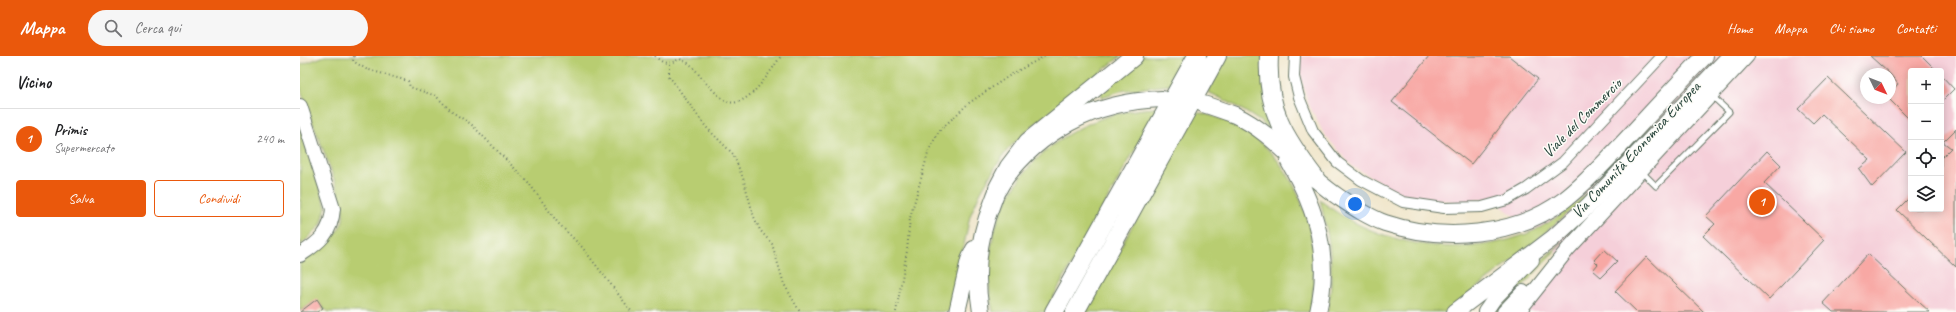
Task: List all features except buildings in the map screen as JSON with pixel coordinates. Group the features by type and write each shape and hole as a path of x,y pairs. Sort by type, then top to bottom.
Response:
{"highway":[{"path":"998,188 1009,167 1028,142 1134,56"},
{"path":"1054,312 1197,56"},
{"path":"1075,312 1217,56"},
{"path":"1269,56 1270,91 1281,128 1293,149 1315,178"}],"main road":[{"path":"1455,312 1553,238 1588,206 1730,56"},
{"path":"1203,104 1236,116 1262,133 1336,196 1368,216 1402,228 1441,234 1460,234 1498,229 1546,212 1578,188 1702,58"},
{"path":"957,312 970,260 998,188 1020,163 1043,141 1078,118 1116,104 1162,99"},
{"path":"1283,150 1302,184 1314,212 1320,237 1323,281 1318,312"},
{"path":"981,312 978,273 986,218"}],"street":[{"name":"Viale del Commercio","path":"1295,56 1294,77 1299,97 1313,131 1337,162 1362,180 1403,202 1444,208 1482,207 1507,200 1526,189 1563,162 1662,56"},
{"name":"Via Comunità Economica Europea","path":"1568,249 1642,172 1710,95 1747,56"},
{"path":"300,106 333,209 332,221 328,229 315,244 300,254"},
{"path":"1485,312 1494,299 1553,238"},
{"path":"1504,312 1534,280 1568,249"},
{"path":"1518,312 1568,249"}],"lane":[{"path":"1642,172 1656,186 1728,112 1710,95"}],"path":[{"path":"354,56 353,61 366,68 408,81 410,87 436,96 452,112 471,124 528,182 558,223 582,247 632,312"},
{"path":"654,56 660,61 669,64 680,58 692,64 705,82 726,101 737,104 746,99 758,87 781,56"},
{"path":"896,312 907,251 910,218 929,150 939,131 969,103 1012,74 1045,56"},
{"path":"669,64 669,76 706,127 732,154 743,178 754,217 760,230 772,244 784,284 800,312"}],"shaded area":[{"path":"1301,56 1956,56 1956,312 1526,312 1567,261 1492,198 1458,202 1404,195 1353,167 1324,134 1308,103 1301,77"}],"green space":[{"path":"325,56 1121,56 1031,127 1008,149 994,169 980,193 970,216 950,312 329,312 323,308 317,300 300,311 300,263 319,250 331,239 340,227 343,220 343,210 339,195 300,86 300,65"},
{"path":"1141,56 1186,56 1170,85 1120,91 1102,97 1101,90"},
{"path":"1227,56 1264,56 1274,132 1242,110 1208,92"},
{"path":"1158,108 1045,312 993,312 989,272 994,235 1006,201 1026,171 1052,145 1084,126 1119,113"},
{"path":"1195,112 1228,122 1255,138 1277,160 1294,186 1306,216 1312,247 1314,280 1310,312 1085,312"},
{"path":"300,129 326,207 321,225 301,245"},
{"path":"1635,144 1582,201 1518,256 1446,312 1327,312 1330,298 1331,270 1329,242 1320,200 1342,215 1366,228 1418,244 1446,247 1473,246 1500,242 1526,234 1556,218 1584,195"},
{"path":"1565,240 1499,312 1491,312 1525,275"}],"place":[{"name":"Primis","path":"1762,202"}]}
